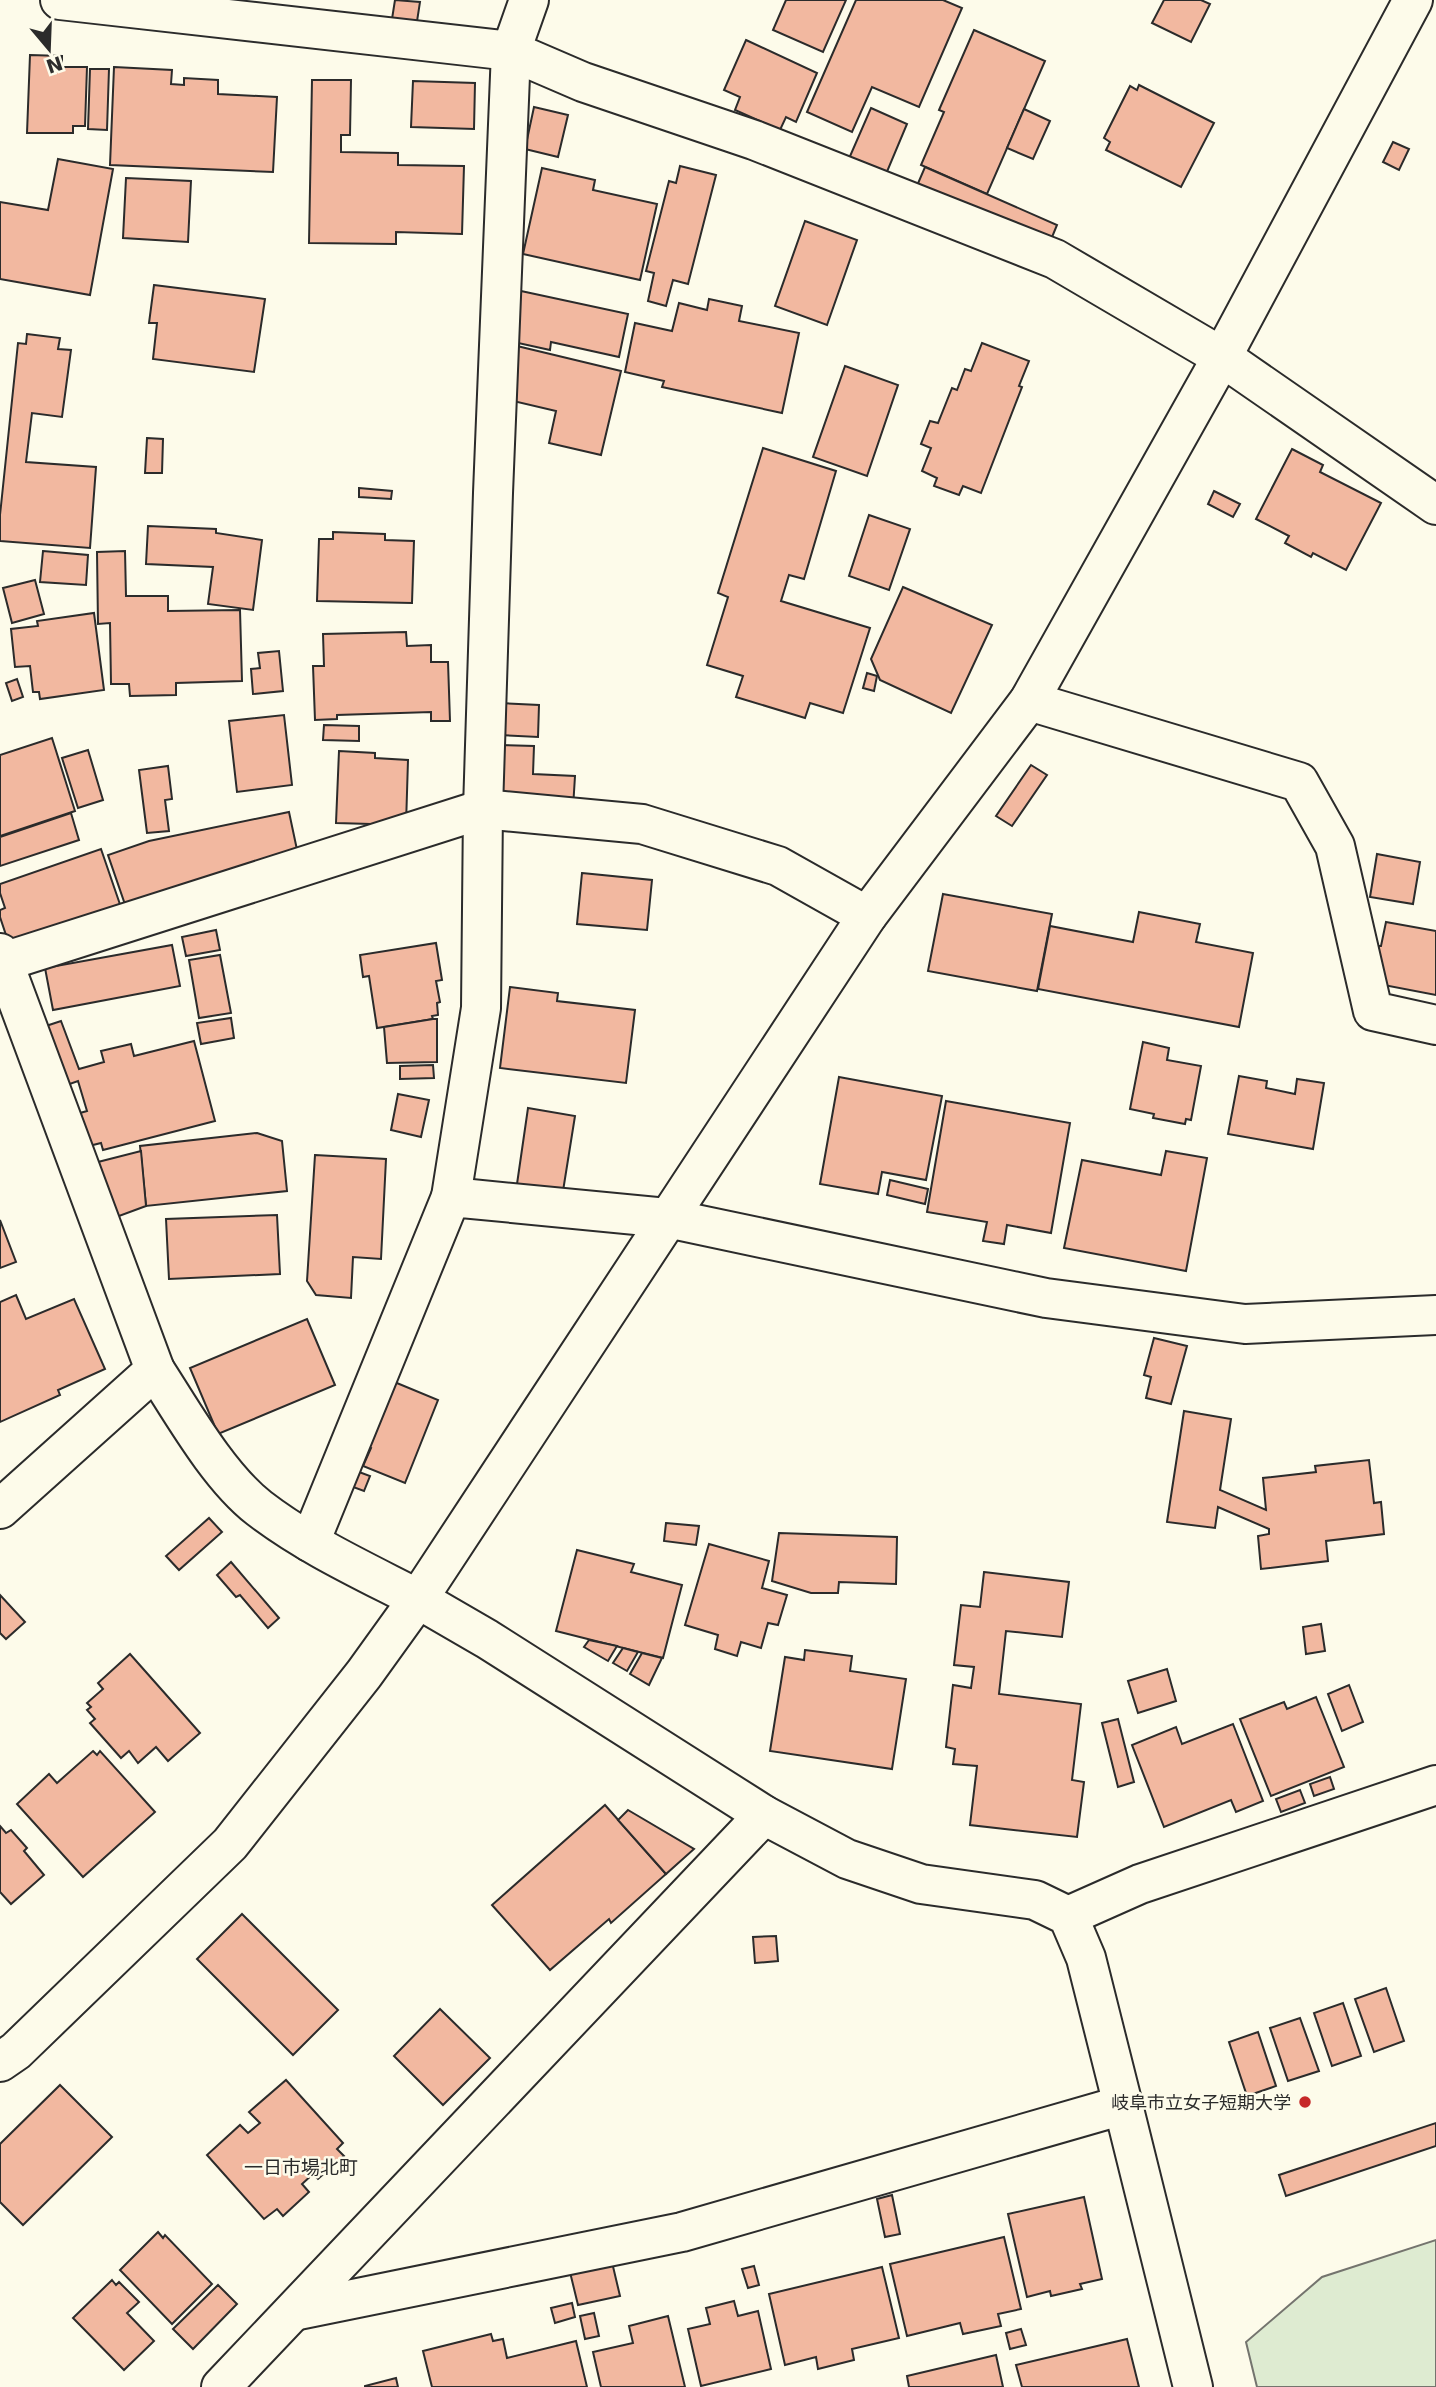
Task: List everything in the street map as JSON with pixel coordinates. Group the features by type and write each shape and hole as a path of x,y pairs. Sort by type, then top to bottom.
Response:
{"street":[{"path":"60,0 511,51 583,82 754,140 1055,259 1222,357 1436,505"},
{"path":"310,1542 451,1197 481,1008 483,809 511,51 529,0"},
{"path":"0,2062 16,2051 230,1844 364,1674 418,1599 867,916 1029,701 1222,357 1413,0"},
{"path":"1029,701 1299,782 1335,846 1373,1011 1436,1025"},
{"path":"867,916 778,866 642,824 483,809 2,958 155,1370 215,1462 257,1506 310,1542 487,1639 764,1815 847,1859 921,1884 1034,1900 1068,1916 1086,1958 1193,2387"},
{"path":"451,1197 667,1218 1046,1298 1245,1324 1436,1315"},
{"path":"0,1509 155,1370"},
{"path":"1068,1916 1140,1884 1436,1785"},
{"path":"220,2387 305,2301 764,1815"},
{"path":"305,2301 299,2310 682,2232 1123,2105"}],"green space":[{"path":"1436,2240 1436,2387 1257,2387 1246,2342 1322,2277"}],"building":[{"path":"395,0 420,2 414,41 389,38"},
{"path":"786,0 846,0 823,52 773,30"},
{"path":"856,0 943,0 962,8 919,107 872,87 852,132 807,112"},
{"path":"1164,0 1201,0 1210,4 1191,42 1152,23"},
{"path":"974,30 1045,61 987,194 921,165 944,112 939,110"},
{"path":"746,40 817,73 796,122 786,117 780,130 735,110 740,97 724,90"},
{"path":"30,55 62,56 62,67 87,67 85,126 73,126 73,133 27,133"},
{"path":"114,67 172,70 171,84 184,85 184,78 218,80 218,94 277,97 273,172 110,165"},
{"path":"90,69 109,69 107,130 88,129"},
{"path":"312,80 351,80 350,135 341,135 341,152 398,153 398,165 464,166 462,234 396,232 396,244 309,243"},
{"path":"413,81 475,83 474,129 411,127"},
{"path":"1139,85 1214,123 1181,187 1106,150 1110,142 1104,138 1130,86 1137,90"},
{"path":"534,107 568,115 558,157 525,149"},
{"path":"871,108 907,124 881,186 844,170"},
{"path":"1024,109 1050,121 1033,159 1007,148"},
{"path":"1393,142 1409,149 1399,170 1383,162"},
{"path":"58,159 113,169 90,295 0,279 0,202 48,210"},
{"path":"680,166 716,175 688,284 673,280 666,306 648,301 654,273 646,271 669,181 676,183"},
{"path":"925,167 1057,225 1043,259 910,202"},
{"path":"542,168 595,180 593,190 657,204 640,280 523,254"},
{"path":"126,178 191,181 188,242 123,238"},
{"path":"805,221 857,240 827,325 775,306"},
{"path":"154,285 265,299 254,372 153,359 157,323 149,323"},
{"path":"521,291 628,314 619,357 551,342 550,350 509,341"},
{"path":"709,299 742,306 739,321 799,333 782,413 662,387 664,381 625,372 635,323 672,331 679,303 707,310"},
{"path":"27,334 60,338 58,349 71,350 62,417 32,413 26,462 96,467 90,548 0,541 0,515 18,343 26,344"},
{"path":"982,343 1029,361 1019,386 1022,387 981,493 963,486 959,495 934,486 937,478 922,471 931,448 921,444 930,421 938,423 952,388 957,390 965,369 971,371"},
{"path":"517,346 621,371 601,455 549,443 556,411 505,399"},
{"path":"845,366 898,385 867,476 813,457"},
{"path":"147,438 163,439 162,473 145,473"},
{"path":"763,448 836,471 804,579 789,575 781,601 870,628 843,713 810,703 805,718 736,697 743,676 707,665 728,597 718,593"},
{"path":"1292,449 1323,465 1320,472 1381,503 1346,570 1313,553 1311,557 1285,543 1289,536 1256,519"},
{"path":"359,488 392,491 391,499 359,497"},
{"path":"1214,491 1240,504 1233,517 1208,504"},
{"path":"869,515 910,529 889,590 849,576"},
{"path":"148,526 216,529 216,533 262,540 253,610 208,604 213,567 146,564"},
{"path":"333,532 385,534 385,540 414,541 412,603 317,601 319,539 333,539"},
{"path":"43,551 88,555 86,585 40,582"},
{"path":"125,551 126,596 168,596 168,611 240,610 242,681 176,683 176,695 130,696 129,684 111,684 110,623 98,624 97,552"},
{"path":"35,580 44,614 12,623 3,588"},
{"path":"903,587 992,625 951,713 880,680 871,659"},
{"path":"94,613 104,690 40,699 39,692 33,692 30,666 15,667 11,629 38,626 37,621"},
{"path":"406,632 407,646 431,645 431,662 448,662 450,721 431,721 431,712 337,715 337,719 315,720 313,666 324,666 323,634"},
{"path":"279,651 283,691 253,694 251,669 260,668 258,653"},
{"path":"867,673 877,676 874,691 863,688"},
{"path":"17,679 23,697 12,701 6,683"},
{"path":"500,703 539,705 538,737 498,735"},
{"path":"284,715 292,785 237,792 229,721"},
{"path":"324,725 359,726 359,741 323,740"},
{"path":"52,738 75,811 0,836 0,755"},
{"path":"497,745 534,746 533,774 575,776 573,808 496,795"},
{"path":"88,750 103,800 78,808 62,758"},
{"path":"339,751 375,753 375,758 408,760 406,825 336,823"},
{"path":"1031,765 1047,775 1012,826 996,816"},
{"path":"168,766 172,799 165,800 169,831 147,833 139,770"},
{"path":"289,812 303,878 129,916 108,855 149,841"},
{"path":"71,813 79,840 0,866 0,837"},
{"path":"101,849 125,919 28,945 25,935 8,941 0,917 0,910 5,908 0,884"},
{"path":"1377,854 1420,862 1413,904 1370,897"},
{"path":"582,873 652,880 647,930 577,924"},
{"path":"943,894 1052,914 1037,991 928,971"},
{"path":"1139,912 1200,924 1196,942 1253,953 1239,1027 1038,989 1050,926 1133,942"},
{"path":"1386,922 1436,931 1436,995 1368,982 1375,946 1381,946"},
{"path":"216,930 220,950 186,956 182,937"},
{"path":"436,943 442,980 436,981 440,1002 437,1003 438,1015 432,1016 433,1019 377,1028 369,976 363,977 360,955"},
{"path":"172,945 180,986 53,1010 45,968"},
{"path":"220,955 231,1013 199,1018 189,960"},
{"path":"510,987 558,993 557,1001 635,1010 626,1083 500,1068"},
{"path":"231,1018 234,1038 201,1044 197,1023"},
{"path":"437,1019 437,1062 387,1063 384,1027"},
{"path":"61,1021 79,1069 104,1062 101,1051 131,1044 134,1056 194,1041 215,1121 103,1150 101,1143 89,1146 80,1113 87,1111 78,1081 64,1086 43,1027"},
{"path":"1143,1042 1169,1048 1167,1060 1201,1066 1191,1120 1186,1119 1185,1124 1153,1118 1154,1114 1130,1109"},
{"path":"433,1065 434,1078 400,1079 400,1066"},
{"path":"1239,1076 1267,1081 1266,1088 1295,1094 1297,1079 1324,1083 1313,1149 1228,1134"},
{"path":"839,1077 942,1096 926,1180 882,1172 878,1194 820,1184"},
{"path":"398,1094 429,1100 421,1137 391,1130"},
{"path":"946,1101 1070,1123 1051,1233 1007,1225 1004,1244 983,1241 987,1222 927,1212"},
{"path":"528,1108 575,1116 563,1191 517,1184"},
{"path":"257,1133 282,1141 287,1191 146,1206 140,1146"},
{"path":"141,1151 146,1206 111,1219 94,1163"},
{"path":"1166,1151 1207,1158 1186,1271 1064,1248 1082,1160 1161,1175"},
{"path":"315,1155 386,1159 381,1259 353,1257 351,1298 316,1295 307,1281"},
{"path":"890,1180 928,1189 925,1204 887,1195"},
{"path":"277,1215 280,1274 169,1279 166,1219"},
{"path":"0,1220 16,1262 0,1268"},
{"path":"16,1295 26,1319 74,1299 105,1369 58,1390 60,1395 0,1422 0,1302"},
{"path":"307,1319 335,1385 218,1434 190,1368"},
{"path":"1154,1338 1187,1346 1171,1404 1146,1398 1151,1377 1144,1375"},
{"path":"392,1381 438,1400 405,1483 363,1466 371,1448 366,1446"},
{"path":"1184,1411 1231,1419 1220,1490 1266,1510 1263,1478 1316,1472 1315,1466 1369,1460 1374,1503 1381,1502 1384,1534 1326,1541 1328,1561 1261,1569 1258,1536 1269,1534 1269,1529 1218,1507 1215,1528 1167,1522"},
{"path":"359,1472 370,1476 364,1491 353,1487"},
{"path":"209,1518 222,1532 179,1570 166,1556"},
{"path":"666,1523 699,1526 696,1545 664,1541"},
{"path":"779,1533 897,1537 896,1584 839,1582 838,1593 811,1593 772,1581"},
{"path":"709,1544 769,1561 762,1588 787,1595 778,1625 768,1623 761,1648 741,1642 737,1656 715,1649 718,1635 685,1625"},
{"path":"577,1550 634,1564 631,1572 682,1585 663,1658 556,1631"},
{"path":"231,1562 279,1618 268,1628 240,1595 236,1597 217,1575"},
{"path":"984,1572 1069,1582 1062,1637 1006,1631 999,1694 1081,1704 1072,1780 1084,1782 1077,1837 970,1825 977,1766 953,1764 955,1749 946,1747 953,1685 971,1688 974,1667 954,1665 961,1605 980,1607"},
{"path":"0,1595 25,1622 6,1639 0,1633"},
{"path":"1321,1624 1325,1651 1306,1654 1303,1627"},
{"path":"589,1640 617,1646 608,1661 584,1647"},
{"path":"623,1648 638,1652 627,1671 613,1663"},
{"path":"805,1650 852,1656 850,1671 906,1679 892,1769 770,1751 785,1657 804,1660"},
{"path":"642,1653 662,1658 649,1685 630,1674"},
{"path":"130,1654 200,1733 168,1761 156,1747 138,1763 129,1751 121,1758 90,1723 95,1719 87,1710 91,1707 87,1703 103,1689 98,1683"},
{"path":"1167,1669 1176,1701 1138,1713 1128,1681"},
{"path":"1349,1685 1363,1722 1342,1731 1328,1694"},
{"path":"1316,1697 1344,1767 1271,1796 1240,1719 1284,1702 1287,1709"},
{"path":"1118,1719 1134,1782 1118,1787 1102,1723"},
{"path":"1233,1724 1263,1801 1236,1812 1231,1800 1164,1827 1132,1745 1176,1727 1182,1744"},
{"path":"93,1751 97,1755 100,1751 155,1812 83,1877 17,1804 49,1774 57,1783"},
{"path":"1330,1777 1334,1789 1314,1796 1310,1784"},
{"path":"1300,1790 1305,1803 1281,1812 1276,1799"},
{"path":"605,1805 666,1874 611,1923 609,1919 550,1970 492,1905"},
{"path":"628,1810 694,1849 666,1874 618,1820"},
{"path":"0,1826 6,1833 11,1830 27,1848 24,1851 44,1875 11,1904 0,1892"},
{"path":"242,1914 338,2010 293,2055 197,1959"},
{"path":"776,1936 778,1961 755,1963 753,1937"},
{"path":"1386,1988 1404,2041 1374,2052 1355,1999"},
{"path":"1343,2003 1361,2056 1332,2066 1314,2013"},
{"path":"440,2009 490,2058 443,2105 394,2056"},
{"path":"1300,2018 1319,2071 1288,2081 1270,2028"},
{"path":"1258,2032 1276,2086 1247,2096 1229,2042"},
{"path":"286,2080 343,2143 337,2149 344,2156 318,2179 313,2174 302,2184 309,2192 283,2216 277,2209 264,2219 207,2155 240,2125 248,2133 260,2123 249,2112"},
{"path":"60,2085 112,2137 23,2225 0,2202 0,2144"},
{"path":"1436,2123 1436,2146 1286,2196 1279,2175"},
{"path":"892,2195 900,2234 885,2237 877,2199"},
{"path":"1084,2197 1102,2279 1080,2284 1082,2289 1051,2296 1050,2291 1027,2297 1008,2214"},
{"path":"158,2232 163,2238 165,2235 212,2284 172,2324 120,2270"},
{"path":"1004,2237 1021,2309 998,2314 1001,2326 963,2334 960,2323 907,2336 890,2264"},
{"path":"611,2258 620,2296 578,2305 569,2268"},
{"path":"754,2266 759,2285 748,2288 742,2269"},
{"path":"882,2267 899,2338 852,2349 854,2360 818,2369 816,2357 785,2365 769,2294"},
{"path":"112,2280 116,2285 119,2282 139,2302 127,2313 154,2341 124,2370 73,2318"},
{"path":"218,2285 237,2304 193,2349 173,2329"},
{"path":"734,2301 738,2316 758,2311 771,2369 701,2386 688,2329 710,2324 706,2308"},
{"path":"572,2303 575,2317 555,2323 551,2308"},
{"path":"594,2313 599,2336 585,2339 580,2316"},
{"path":"668,2316 685,2387 601,2387 593,2352 633,2343 629,2326"},
{"path":"1021,2329 1026,2345 1010,2349 1006,2333"},
{"path":"491,2334 493,2341 503,2339 507,2358 576,2341 587,2387 432,2387 423,2351"},
{"path":"1127,2339 1139,2387 1022,2387 1016,2365"},
{"path":"996,2355 1003,2387 909,2387 907,2376"},
{"path":"396,2378 398,2387 365,2387 365,2386"}],"place":[{"name":"岐阜市立女子短期大学","path":"1305,2102"}],"district":[{"name":"一日市場北町","path":"301,2167"}]}
